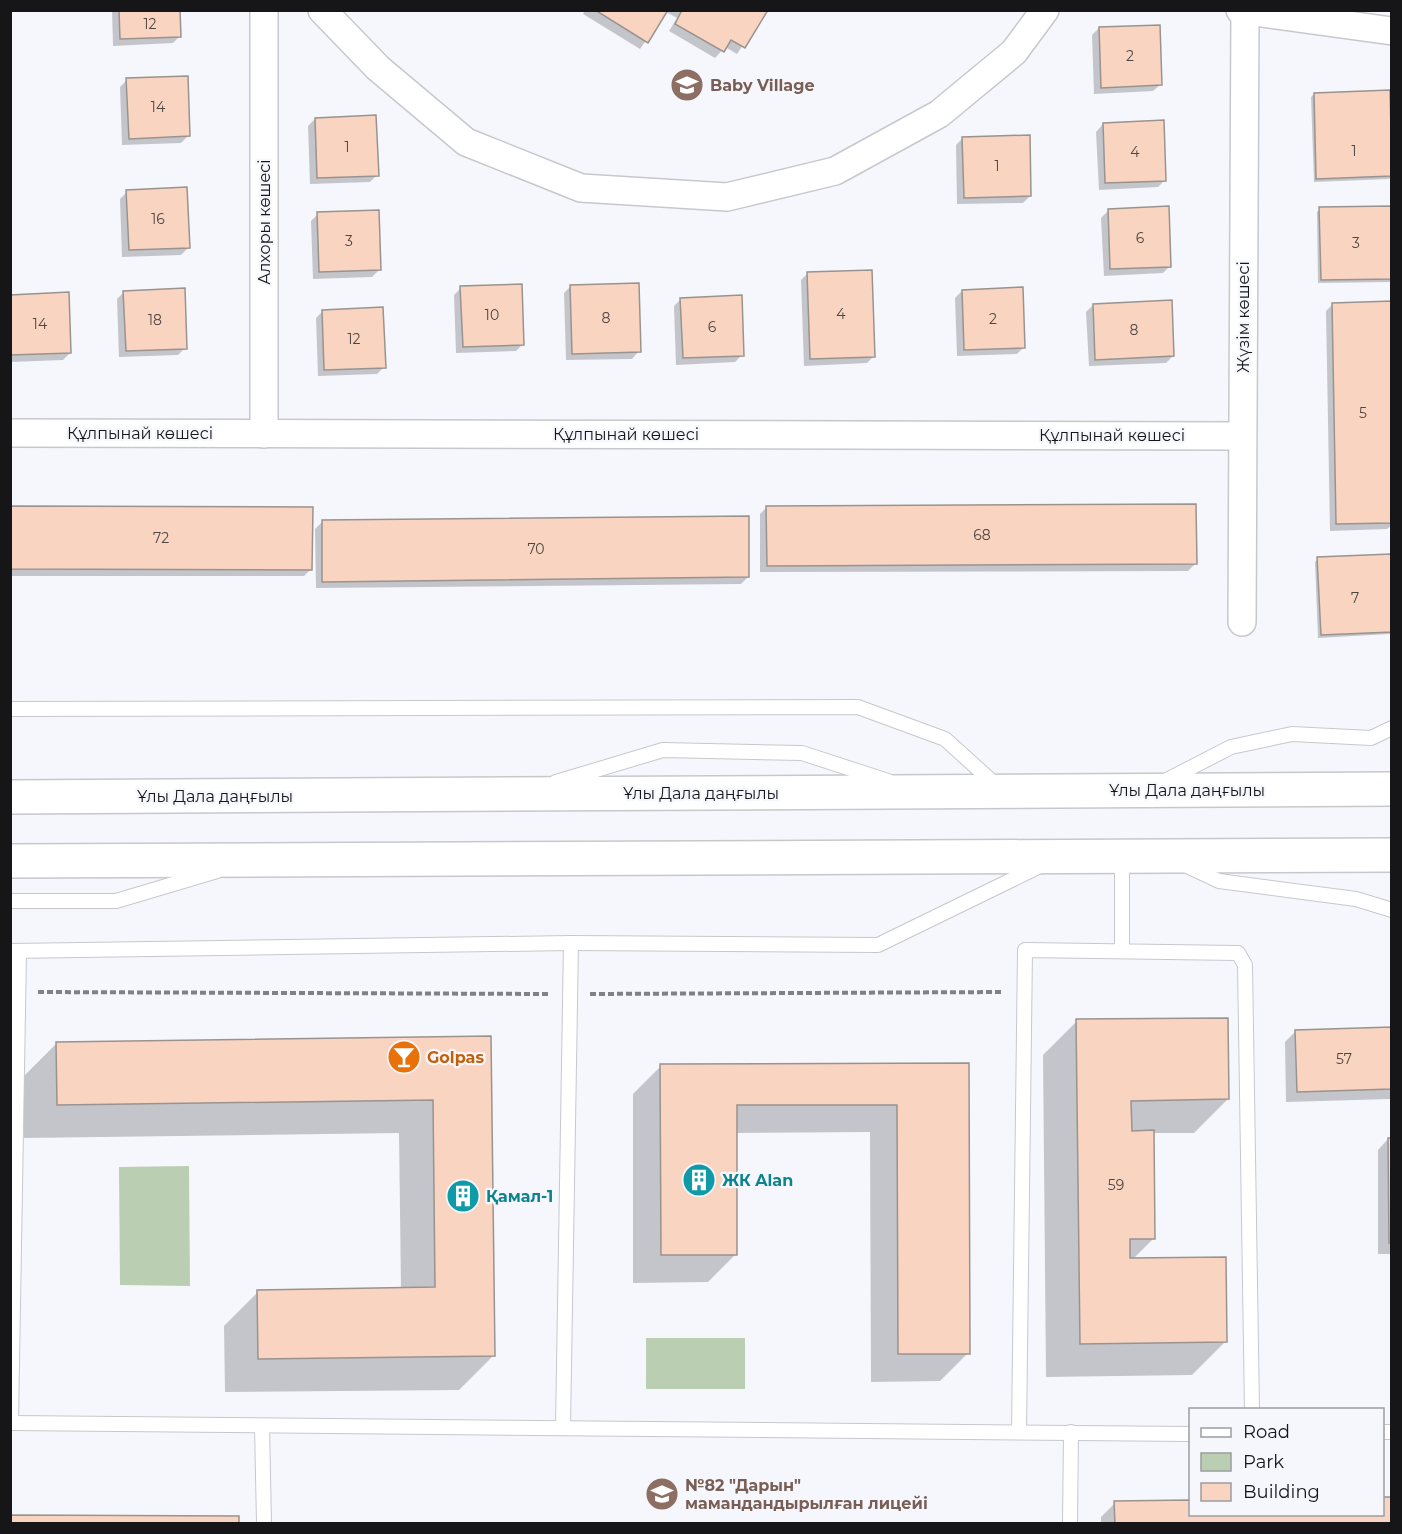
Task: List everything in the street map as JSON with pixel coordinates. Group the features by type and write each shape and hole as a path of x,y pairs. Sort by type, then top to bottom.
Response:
{"main road":[{"name":"Ұлы Дала даңғылы","path":"10,797 1392,789"},
{"path":"10,861 1392,855"}],"street":[{"name":"Алхоры көшесі","path":"264,10 264,434"},
{"path":"322,10 378,68 466,142 580,188 727,197 836,171 939,114 1014,52 1045,10"},
{"path":"1243,11 1392,31"},
{"name":"Жүзім көшесі","path":"1242,622 1243,11"},
{"name":"Құлпынай көшесі","path":"10,433 1242,436"}],"lane":[{"path":"10,708 858,707 945,739 1003,791"},
{"path":"1145,791 1230,747 1292,734 1371,738 1392,728"},
{"path":"517,794 663,750 802,753 924,792"},
{"path":"1059,856 878,945 571,943 15,951 18,992 11,1423 563,1426 1189,1434"},
{"path":"1122,856 1122,951"},
{"path":"1167,856 1220,881 1356,899 1392,910"},
{"path":"10,901 116,901 256,860"},
{"path":"563,1426 571,943"},
{"path":"1019,1432 1025,950 1238,953 1245,965 1252,1408"},
{"path":"262,1426 264,1524"},
{"path":"1070,1524 1071,1432"}],"path":[{"path":"18,992 570,994 1025,992"}],"green space":[{"path":"189,1166 190,1286 120,1285 119,1167"},
{"path":"646,1338 745,1338 745,1389 646,1389"}],"building":[{"path":"119,10 180,10 181,37 120,39"},
{"path":"595,10 668,10 648,43"},
{"path":"682,10 768,10 745,48 731,40 724,52 675,24"},
{"path":"1160,25 1162,85 1101,88 1099,27"},
{"path":"188,76 190,136 129,139 126,78"},
{"path":"1390,90 1392,176 1316,179 1314,93"},
{"path":"376,115 379,176 317,178 315,118"},
{"path":"1164,120 1166,181 1105,183 1103,123"},
{"path":"1030,135 1031,196 964,198 962,137"},
{"path":"187,187 190,248 129,250 126,190"},
{"path":"1169,206 1171,267 1110,269 1108,209"},
{"path":"1392,206 1392,279 1321,280 1319,207"},
{"path":"379,210 381,270 319,272 317,212"},
{"path":"872,270 875,357 810,359 807,272"},
{"path":"639,283 641,352 572,354 570,285"},
{"path":"522,284 524,345 463,347 460,286"},
{"path":"1023,287 1025,348 964,350 962,290"},
{"path":"185,288 187,349 126,351 123,291"},
{"path":"69,292 71,353 10,355 10,295"},
{"path":"742,295 744,356 683,358 680,298"},
{"path":"1172,300 1174,356 1095,360 1093,304"},
{"path":"1392,301 1392,523 1336,524 1332,303"},
{"path":"383,307 386,368 324,370 322,310"},
{"path":"1196,504 1197,564 767,566 766,506"},
{"path":"10,506 313,507 312,570 10,569"},
{"path":"749,516 749,577 322,582 322,520"},
{"path":"1391,554 1392,632 1321,635 1317,557"},
{"path":"1228,1018 1229,1099 1131,1101 1132,1131 1154,1130 1155,1239 1130,1239 1130,1258 1226,1257 1227,1342 1080,1344 1076,1019"},
{"path":"1392,1027 1392,1089 1297,1092 1295,1030"},
{"name":"Қамал-1","path":"491,1036 495,1356 258,1359 257,1290 435,1287 433,1100 57,1105 56,1042"},
{"name":"ЖК Alan","path":"969,1063 970,1354 898,1354 897,1105 737,1105 737,1255 661,1255 660,1064"},
{"path":"1388,1138 1392,1138 1392,1243 1389,1243"},
{"path":"1384,1497 1392,1497 1392,1524 1115,1524 1114,1501 1189,1500 1189,1516 1384,1516"},
{"path":"10,1515 239,1516 239,1524 10,1524"}],"place":[{"name":"Baby Village","path":"687,85"},
{"name":"Golpas","path":"404,1057"},
{"name":"ЖК Alan","path":"699,1180"},
{"name":"Қамал-1","path":"463,1196"},
{"name":"№82 \"Дарын\" мамандандырылған лицейі","path":"662,1494"}]}
